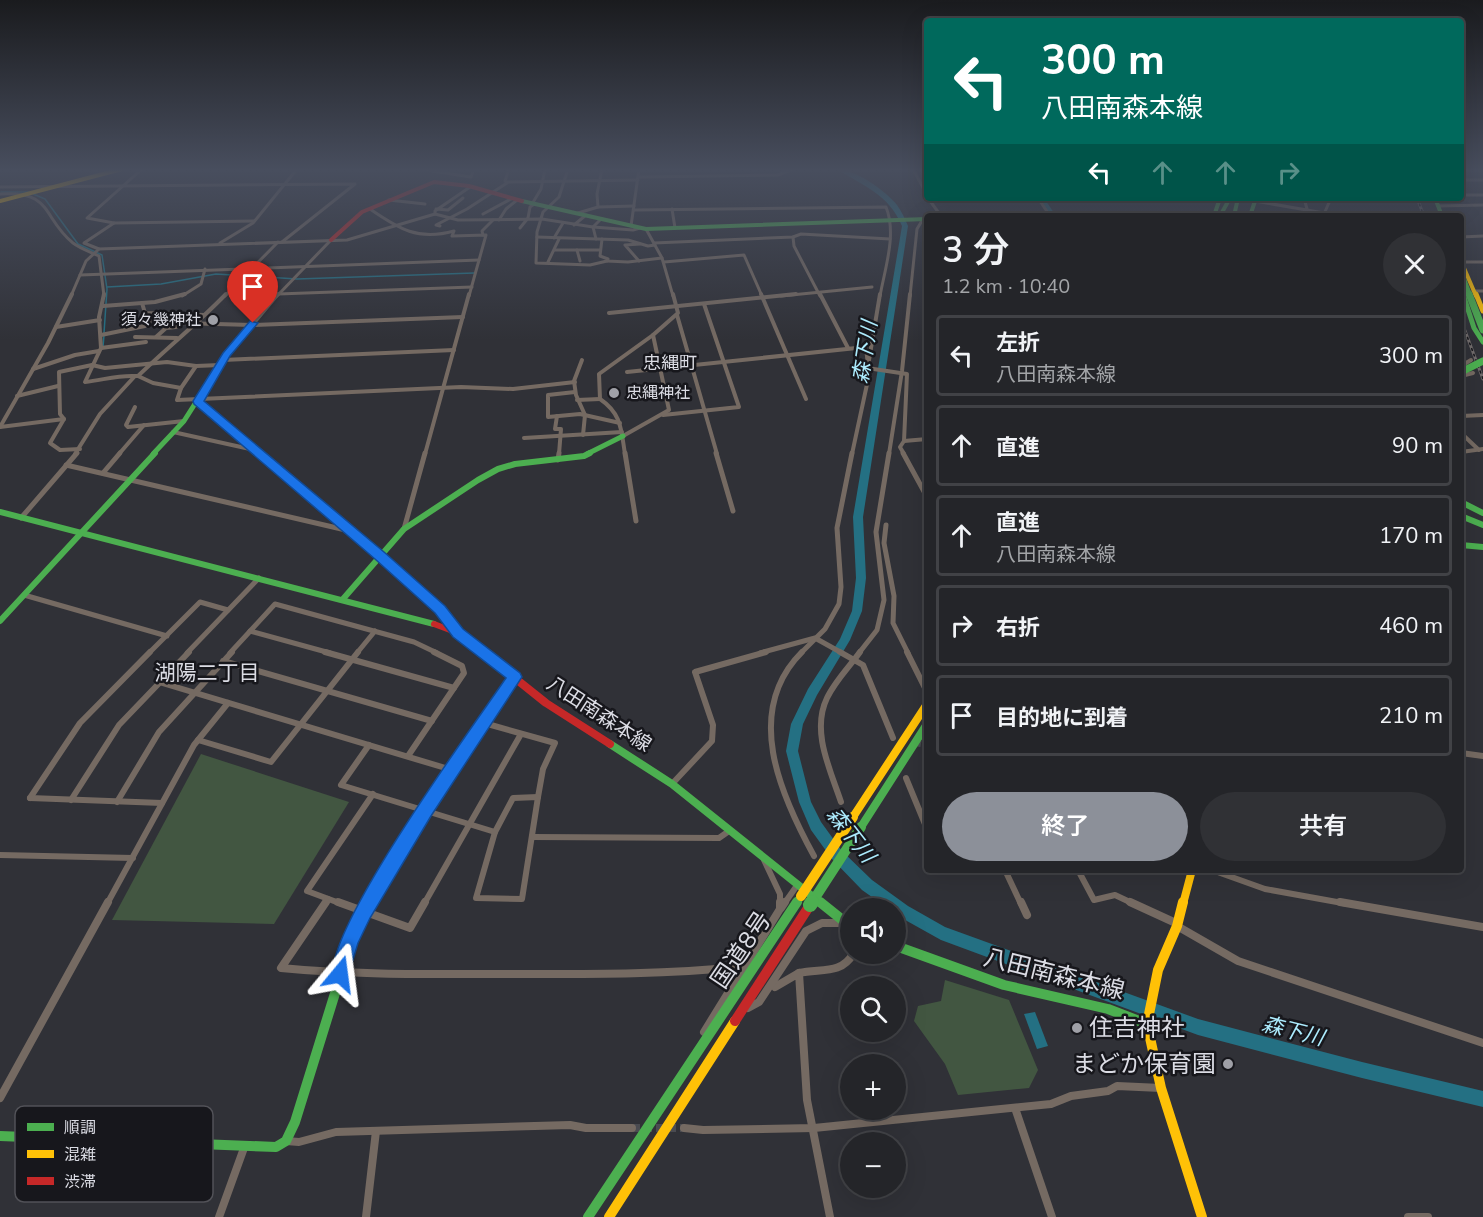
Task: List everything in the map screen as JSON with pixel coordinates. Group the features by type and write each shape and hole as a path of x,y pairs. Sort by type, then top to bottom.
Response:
{"main road":[{"path":"331,240 346,226"},
{"path":"628,226 637,228 735,226"},
{"path":"1464,267 1478,291 1483,311"},
{"path":"1464,278 1483,330"},
{"path":"1464,298 1483,342"},
{"path":"0,621 184,421 222,362 252,325"},
{"path":"1464,372 1483,362"},
{"path":"199,400 380,555"},
{"path":"343,599 404,529 442,502 498,469 521,463 584,456 623,434"},
{"path":"1464,504 1483,513"},
{"name":"八田南森本線","path":"0,512 343,599 429,622 458,633 546,703 672,784 840,918"},
{"path":"1464,514 1483,520"},
{"path":"1464,515 1483,525"},
{"path":"1464,545 1483,547"},
{"name":"国道8号","path":"588,1217 924,709"},
{"name":"国道8号","path":"609,1217 924,729"},
{"path":"1191,873 1178,925 1158,970 1147,1024 1161,1088 1202,1217"},
{"name":"八田南森本線","path":"906,949 1042,995 1103,1004 1131,1014 1147,1024"},
{"path":"213,1146 276,1147 286,1141 295,1122 340,974"},
{"path":"0,1136 15,1137"}],"street":[{"path":"60,226 74,244 99,256 105,272 105,306 100,320 101,348 85,382 108,380 119,375 136,376 181,388"},
{"path":"99,249 84,243 110,226"},
{"path":"218,244 246,226"},
{"path":"21,518 80,449 100,414 136,376 177,338 199,322 230,288 247,276 280,242 301,226"},
{"path":"0,427 56,327 92,252 99,249 347,240 396,226 433,237 454,231 452,236 483,235"},
{"path":"404,529 486,235 483,235 482,231 487,226"},
{"path":"540,226 537,237 536,263 590,266 607,261 744,255 806,399"},
{"path":"548,262 555,250 562,226"},
{"path":"582,226 637,228 654,244 663,260 733,511"},
{"path":"814,856 779,783 770,732 774,699 790,665 817,638 831,621 839,606 842,586 837,536 839,514 861,420 891,226"},
{"path":"841,802 822,745 821,712 828,695 877,630 884,600 876,532 901,371 919,226"},
{"path":"593,227 596,239"},
{"path":"628,240 637,228"},
{"path":"639,261 625,245 793,237 801,234 890,239"},
{"path":"1464,237 1483,236"},
{"path":"537,237 628,240 642,244"},
{"path":"793,237 794,246 848,348"},
{"path":"602,239 600,256 608,259 607,261"},
{"path":"252,325 292,278 331,240"},
{"path":"555,250 600,250"},
{"path":"577,250 580,261"},
{"path":"80,275 105,272 479,260"},
{"path":"1464,262 1483,262"},
{"path":"105,306 142,303 186,295 200,286 205,269"},
{"path":"278,294 472,287"},
{"path":"609,313 872,287"},
{"path":"142,303 145,314 181,323 252,325 464,317"},
{"path":"661,416 739,407 704,304"},
{"path":"152,315 205,315"},
{"path":"101,335 140,328 145,326 152,315"},
{"path":"600,399 599,374 677,315"},
{"path":"1470,316 1483,316"},
{"path":"56,327 100,320"},
{"path":"156,337 166,328 176,327 181,323"},
{"path":"132,344 140,328"},
{"path":"524,438 623,434 669,410 653,335"},
{"path":"135,337 177,338"},
{"path":"33,369 101,348 146,342"},
{"path":"627,372 867,347 869,368"},
{"path":"64,419 60,414 59,372 92,365 105,368 167,362 196,366 222,362 454,350"},
{"path":"582,360 575,373 575,392 576,400 585,416 583,435"},
{"path":"1464,372 1471,360"},
{"path":"196,366 181,388 177,400 443,388 513,389 575,382"},
{"path":"869,368 901,371 907,374 904,441 900,447 924,491"},
{"path":"138,383 145,378"},
{"path":"17,396 58,386"},
{"path":"575,392 548,394 548,417 585,416 620,423"},
{"path":"576,400 600,399 613,408 623,434 636,521"},
{"path":"135,407 126,425 184,421"},
{"path":"0,413 8,412"},
{"path":"1464,416 1483,415"},
{"path":"557,416 555,429 561,429 558,460"},
{"path":"64,419 50,443 53,447 65,451 80,449"},
{"path":"0,427 64,419"},
{"path":"103,473 144,425"},
{"path":"173,432 250,449 254,447"},
{"path":"1464,436 1481,449"},
{"path":"904,441 924,439"},
{"path":"1464,452 1481,449"},
{"path":"66,465 352,531"},
{"path":"886,525 884,543 894,596 893,623 924,686"},
{"path":"380,555 440,609 458,633"},
{"path":"71,800 119,725 258,578"},
{"path":"24,595 167,636"},
{"path":"162,803 30,798 80,723 200,602 228,610"},
{"path":"117,801 159,732 275,604 414,642 462,666 464,673 408,756"},
{"path":"250,631 454,688"},
{"path":"198,740 271,762 375,631"},
{"path":"672,784 712,741 713,725 695,672 817,638 863,665 893,738"},
{"path":"223,661 432,721"},
{"path":"340,974 350,941 363,912 425,810 515,677"},
{"path":"159,682 452,770"},
{"path":"0,1098 198,740 228,703"},
{"path":"484,723 555,743 543,769 539,797 522,899 476,898 495,832 513,798 539,797"},
{"path":"373,794 307,891 410,928 521,734"},
{"path":"369,745 341,785 495,832"},
{"path":"1464,753 1483,756"},
{"path":"906,778 924,822"},
{"path":"532,837 719,838 729,831"},
{"path":"0,855 133,858"},
{"path":"763,858 780,894 780,909"},
{"path":"1006,873 1026,915"},
{"path":"1080,873 1094,900 1115,895 1178,925 1238,960 1483,1043"},
{"path":"1220,873 1265,889 1483,927"},
{"path":"679,1078 737,977 798,884"},
{"path":"328,899 281,968 340,974 605,974 701,971 738,967"},
{"path":"742,1012 759,1002 806,931 822,923 840,924"},
{"path":"775,987 782,986 792,975 807,970 836,971 845,964"},
{"path":"799,973 807,1100 831,1217"},
{"path":"684,1128 703,1130 814,1128 1051,1104 1071,1096 1108,1091 1117,1086 1161,1088"},
{"path":"1015,1108 1052,1217"},
{"path":"286,1141 299,1142 336,1132 570,1125 590,1130 612,1127 632,1128"},
{"path":"366,1217 376,1131"},
{"path":"219,1217 244,1148"},
{"path":"1408,1217 1428,1217"}],"green space":[{"path":"201,754 349,802 274,924 112,920"},
{"path":"945,980 1009,1000 1038,1070 1029,1088 958,1095 945,1064 914,1021 918,1006 941,1001"}],"water":[{"path":"1035,1012 1048,1046 1037,1049 1024,1014"}],"waterway":[{"path":"65,226 78,244 102,255 107,289 104,333"},
{"name":"森下川","path":"905,226 858,517 861,578 857,611 845,640 812,692 797,724 792,751 805,802 816,826 837,855 867,885 903,911 941,933 1198,1027 1483,1099"},
{"path":"107,287 161,284 216,274 297,279 474,273"},
{"path":"103,347 104,335"}],"tunnel":[{"path":"915,743 924,745"},
{"path":"632,1128 684,1128"}],"railway":[{"path":"1464,328 1483,379"}],"traffic: fast":[{"path":"632,226 646,229 736,226"},
{"path":"1464,280 1483,330"},
{"path":"1464,298 1474,328 1483,342"},
{"path":"0,621 184,421 226,355 252,325"},
{"path":"1464,370 1483,361"},
{"path":"198,401 380,555"},
{"path":"343,599 404,529 478,480 498,469 515,464 584,456 623,436"},
{"path":"1464,504 1483,513"},
{"path":"0,512 434,624"},
{"path":"1464,517 1483,525"},
{"path":"1464,545 1483,547"},
{"path":"861,827 924,729"},
{"path":"610,744 672,784 840,918"},
{"path":"810,905 861,827"},
{"path":"588,1217 801,896"},
{"path":"906,950 1004,985 1108,1009 1147,1024"},
{"path":"213,1144 276,1147 286,1141 295,1122 341,974"},
{"path":"0,1136 15,1137"}],"traffic: slow":[{"path":"1464,268 1483,311"},
{"path":"853,817 924,709"},
{"path":"801,896 853,817"},
{"path":"1191,873 1177,926 1158,970 1147,1024 1161,1088 1202,1217"},
{"path":"609,1217 735,1021"}],"traffic: jam":[{"path":"331,240 347,226"},
{"path":"434,624 458,633 546,703 610,744"},
{"path":"735,1021 810,905"}],"place":[{"name":"須々幾神社","path":"213,320"},
{"name":"忠縄神社","path":"614,393"},
{"name":"住吉神社","path":"1077,1028"},
{"name":"まどか保育園","path":"1228,1064"}],"district":[{"name":"忠縄町","path":"670,363"},
{"name":"湖陽二丁目","path":"207,673"}],"route":[{"path":"253,323 226,355 198,401 380,555 448,617 458,633 515,677 425,810 363,912 350,941 340,974"}]}
